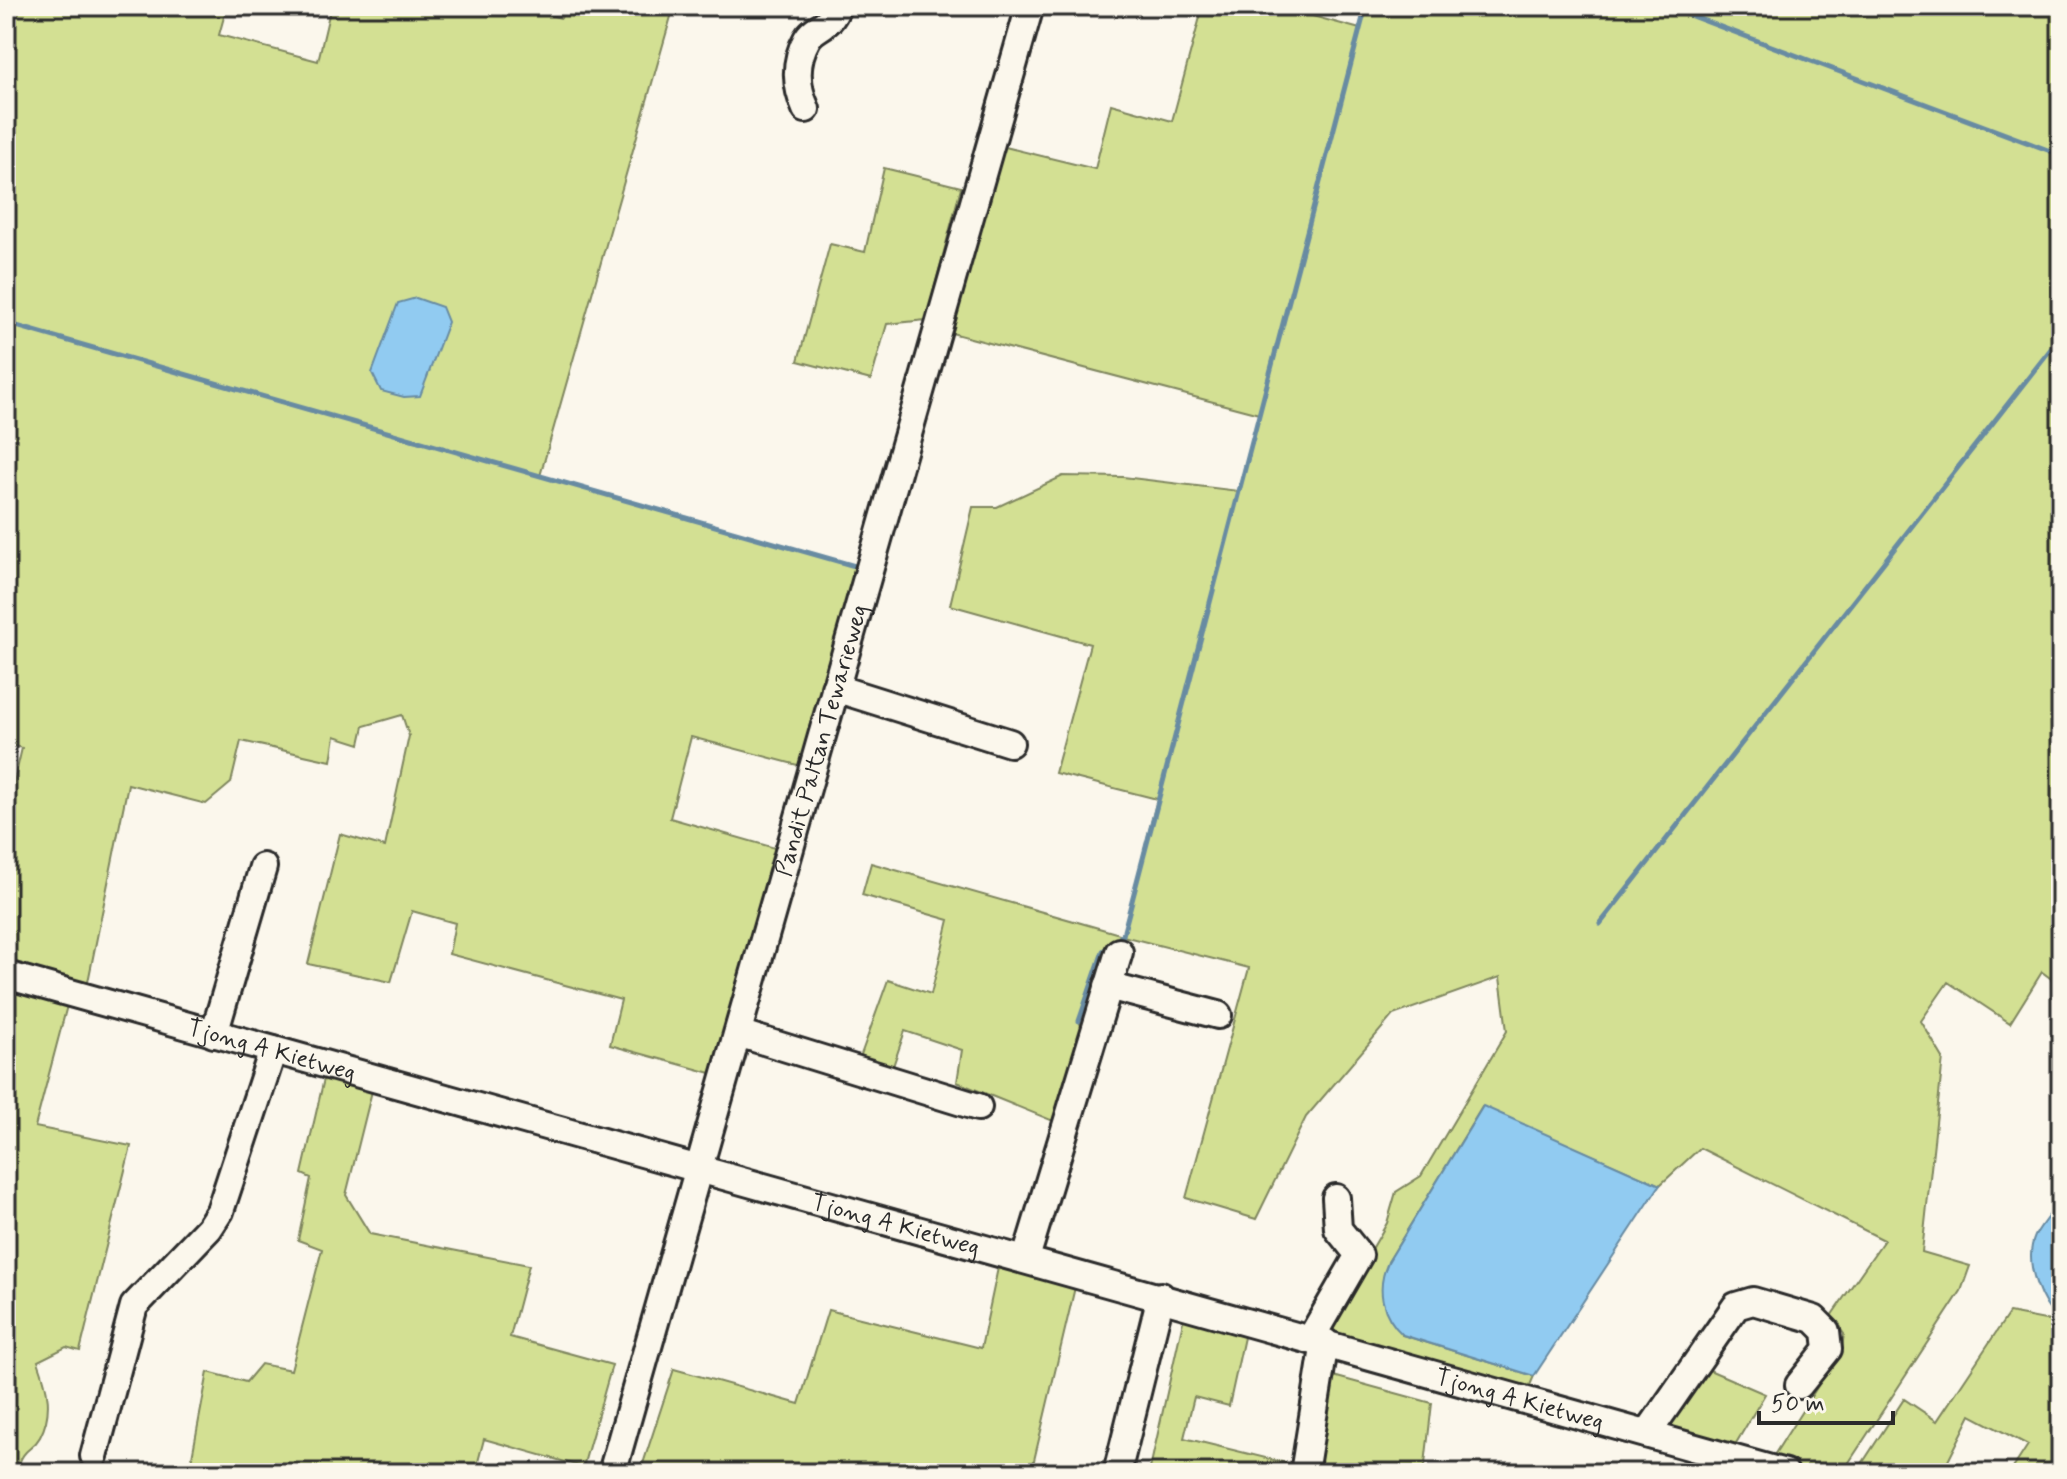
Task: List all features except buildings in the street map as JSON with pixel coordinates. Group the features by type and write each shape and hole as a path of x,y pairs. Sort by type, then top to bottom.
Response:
{"street":[{"path":"806,109 795,81 807,40 832,19 837,6"},
{"name":"Pandit Paltan Tewarieweg","path":"612,1473 1030,6"},
{"path":"835,688 1010,743"},
{"path":"214,1034 263,867"},
{"path":"1026,1258 1119,952"},
{"name":"Tjong A Kietweg","path":"6,975 1026,1258 1785,1473"},
{"path":"1108,986 1218,1015"},
{"path":"738,1033 978,1107"},
{"path":"94,1456 134,1306 209,1228 220,1211 273,1050"},
{"path":"1304,1473 1318,1340 1359,1255 1338,1229 1336,1198"},
{"path":"1117,1473 1161,1296"},
{"path":"1647,1434 1736,1306 1753,1301 1780,1308 1814,1319 1826,1331 1828,1349 1799,1385"}],"green space":[{"path":"6,6 227,6 219,35 318,61 331,6 514,6 561,18 565,6 674,6 540,476 855,566 805,767 691,737 670,818 778,849 718,1075 610,1045 621,1000 449,954 455,923 412,911 391,982 308,964 340,834 385,847 409,736 402,715 364,726 360,744 335,736 331,761 241,741 231,783 206,804 128,784 87,987 6,963 6,817 22,748 6,744"},
{"path":"1203,6 1276,6 1360,29 1366,6 2061,6 2061,986 2042,972 2010,1023 1948,982 1921,1021 1943,1058 1922,1252 1970,1266 1961,1291 1842,1473 1817,1473 1771,1460 1842,1348 1844,1334 1831,1316 1884,1240 1700,1148 1660,1185 1482,1107 1388,1262 1402,1335 1534,1376 1528,1390 1324,1332 1387,1223 1396,1192 1421,1176 1507,1031 1500,977 1393,1015 1306,1117 1256,1219 1186,1198 1249,968 1123,936 1103,951 1079,1020 1085,1039 1063,1125 957,1082 962,1050 905,1031 891,1072 858,1063 888,980 931,994 949,920 862,895 871,863 1123,935 1157,799 1055,773 1090,644 950,605 973,507 997,507 1063,476 1123,477 1238,491 1259,414 944,331 997,145 1095,169 1111,104 1172,121"},
{"path":"884,168 961,187 926,320 887,324 871,380 798,361 830,244 865,252"},
{"path":"18,983 69,998 35,1127 131,1146 80,1351 66,1347 38,1361 48,1399 47,1418 40,1437 22,1457 16,1473 6,1473 6,1026"},
{"path":"326,1070 374,1083 346,1195 370,1234 529,1265 510,1337 612,1365 583,1467 484,1439 475,1473 189,1473 208,1372 246,1382 261,1364 291,1370 322,1249 298,1240 311,1178 302,1174"},
{"path":"999,1263 1076,1283 1031,1473 640,1473 674,1369 799,1404 828,1310 981,1348"},
{"path":"1185,1312 1246,1328 1229,1406 1194,1397 1184,1438 1294,1465 1293,1473 1149,1473"},
{"path":"2009,1313 2061,1323 2061,1473 2010,1473 2028,1445 1971,1415 1942,1473 1856,1473 1904,1399 1937,1421"},
{"path":"1700,1366 1765,1394 1732,1450 1660,1427"},
{"path":"1326,1374 1432,1403 1424,1473 1309,1473"}],"water":[{"path":"416,298 442,307 448,322 420,396 404,397 381,391 372,373 398,303"},
{"path":"1483,1106 1660,1185 1534,1376 1403,1335 1390,1319 1383,1301 1382,1282 1388,1262"},
{"path":"2061,1200 2061,1323 2041,1295 2031,1258 2035,1236"}],"waterway":[{"path":"1079,1021 1103,951 1123,935 1366,6"},
{"path":"1665,6 2061,155"},
{"path":"6,323 855,566"},
{"path":"1600,924 2061,336"}]}
